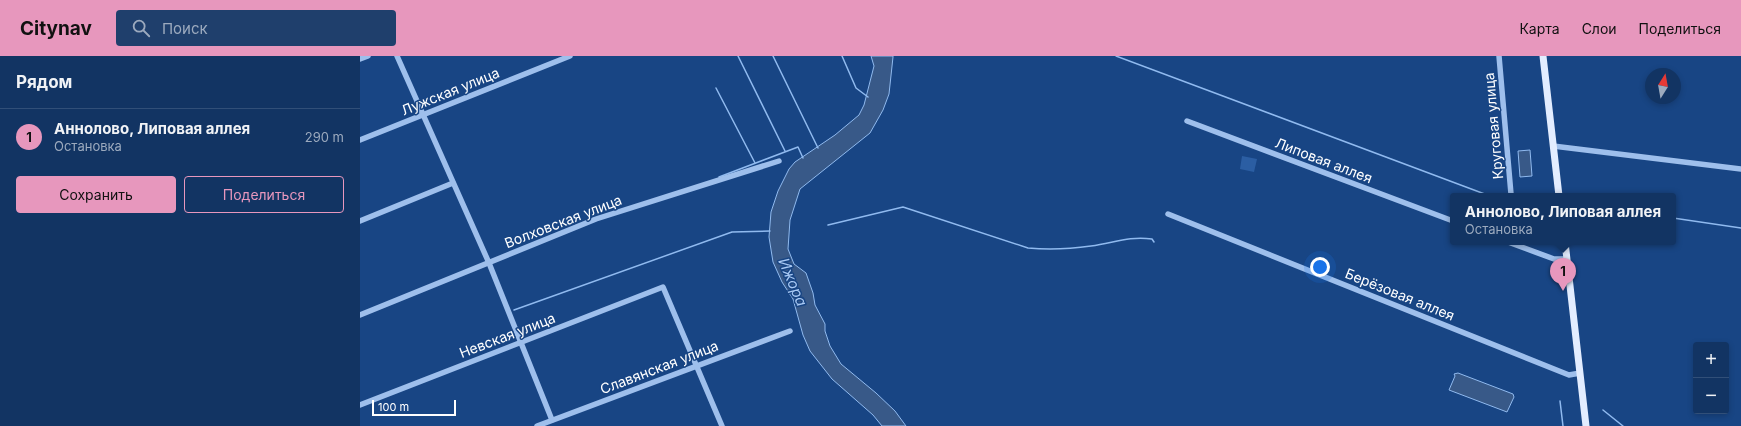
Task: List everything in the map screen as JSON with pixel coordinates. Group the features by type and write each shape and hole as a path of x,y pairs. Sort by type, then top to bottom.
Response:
{"main road":[{"path":"1543,56 1559,193"},
{"path":"1565,245 1586,426"}],"street":[{"path":"360,59 368,56"},
{"path":"397,56 489,263 552,420"},
{"name":"Лужская улица","path":"360,140 570,56"},
{"name":"Круговая улица","path":"1499,56 1511,193"},
{"name":"Липовая аллея","path":"1187,122 1450,220"},
{"path":"1553,146 1741,169"},
{"name":"Волховская улица","path":"360,315 596,219 779,161"},
{"path":"360,221 453,183"},
{"name":"Берёзовая аллея","path":"1168,214 1569,375 1580,373"},
{"path":"1517,245 1554,258 1567,259"},
{"name":"Невская улица","path":"360,405 663,287 696,366"},
{"name":"Славянская улица","path":"537,426 790,331"},
{"path":"696,366 722,426"}],"shaded area":[{"path":"1242,156 1257,159 1254,172 1240,169"}],"water":[{"name":"Ижора","path":"871,56 893,56 889,94 883,110 870,133 800,189 790,220 788,249 794,264 806,273 813,293 815,305 825,324 825,331 830,346 841,364 895,411 906,426 882,426 873,415 832,379 810,351 803,335 793,299 782,282 773,262 769,237 771,212 778,191 789,169 795,162 835,135 859,115 864,105 874,66"},
{"path":"1530,150 1532,176 1520,177 1518,151"},
{"path":"1458,373 1513,394 1514,397 1507,412 1449,390 1455,376 1454,374"}],"waterway":[{"path":"738,56 785,151"},
{"path":"773,56 818,148"},
{"path":"842,56 856,88 868,97"},
{"path":"1116,56 1482,193"},
{"path":"716,88 755,163"},
{"path":"719,177 798,147 803,158"},
{"path":"828,225 903,207 1028,248 1075,248 1136,238 1152,239 1154,242"},
{"path":"1676,218 1741,228"},
{"path":"514,310 732,232 770,231"},
{"path":"1560,401 1563,426"},
{"path":"1603,410 1623,426"}],"place":[{"name":"Аннолово, Липовая аллея","path":"1563,291"}]}
